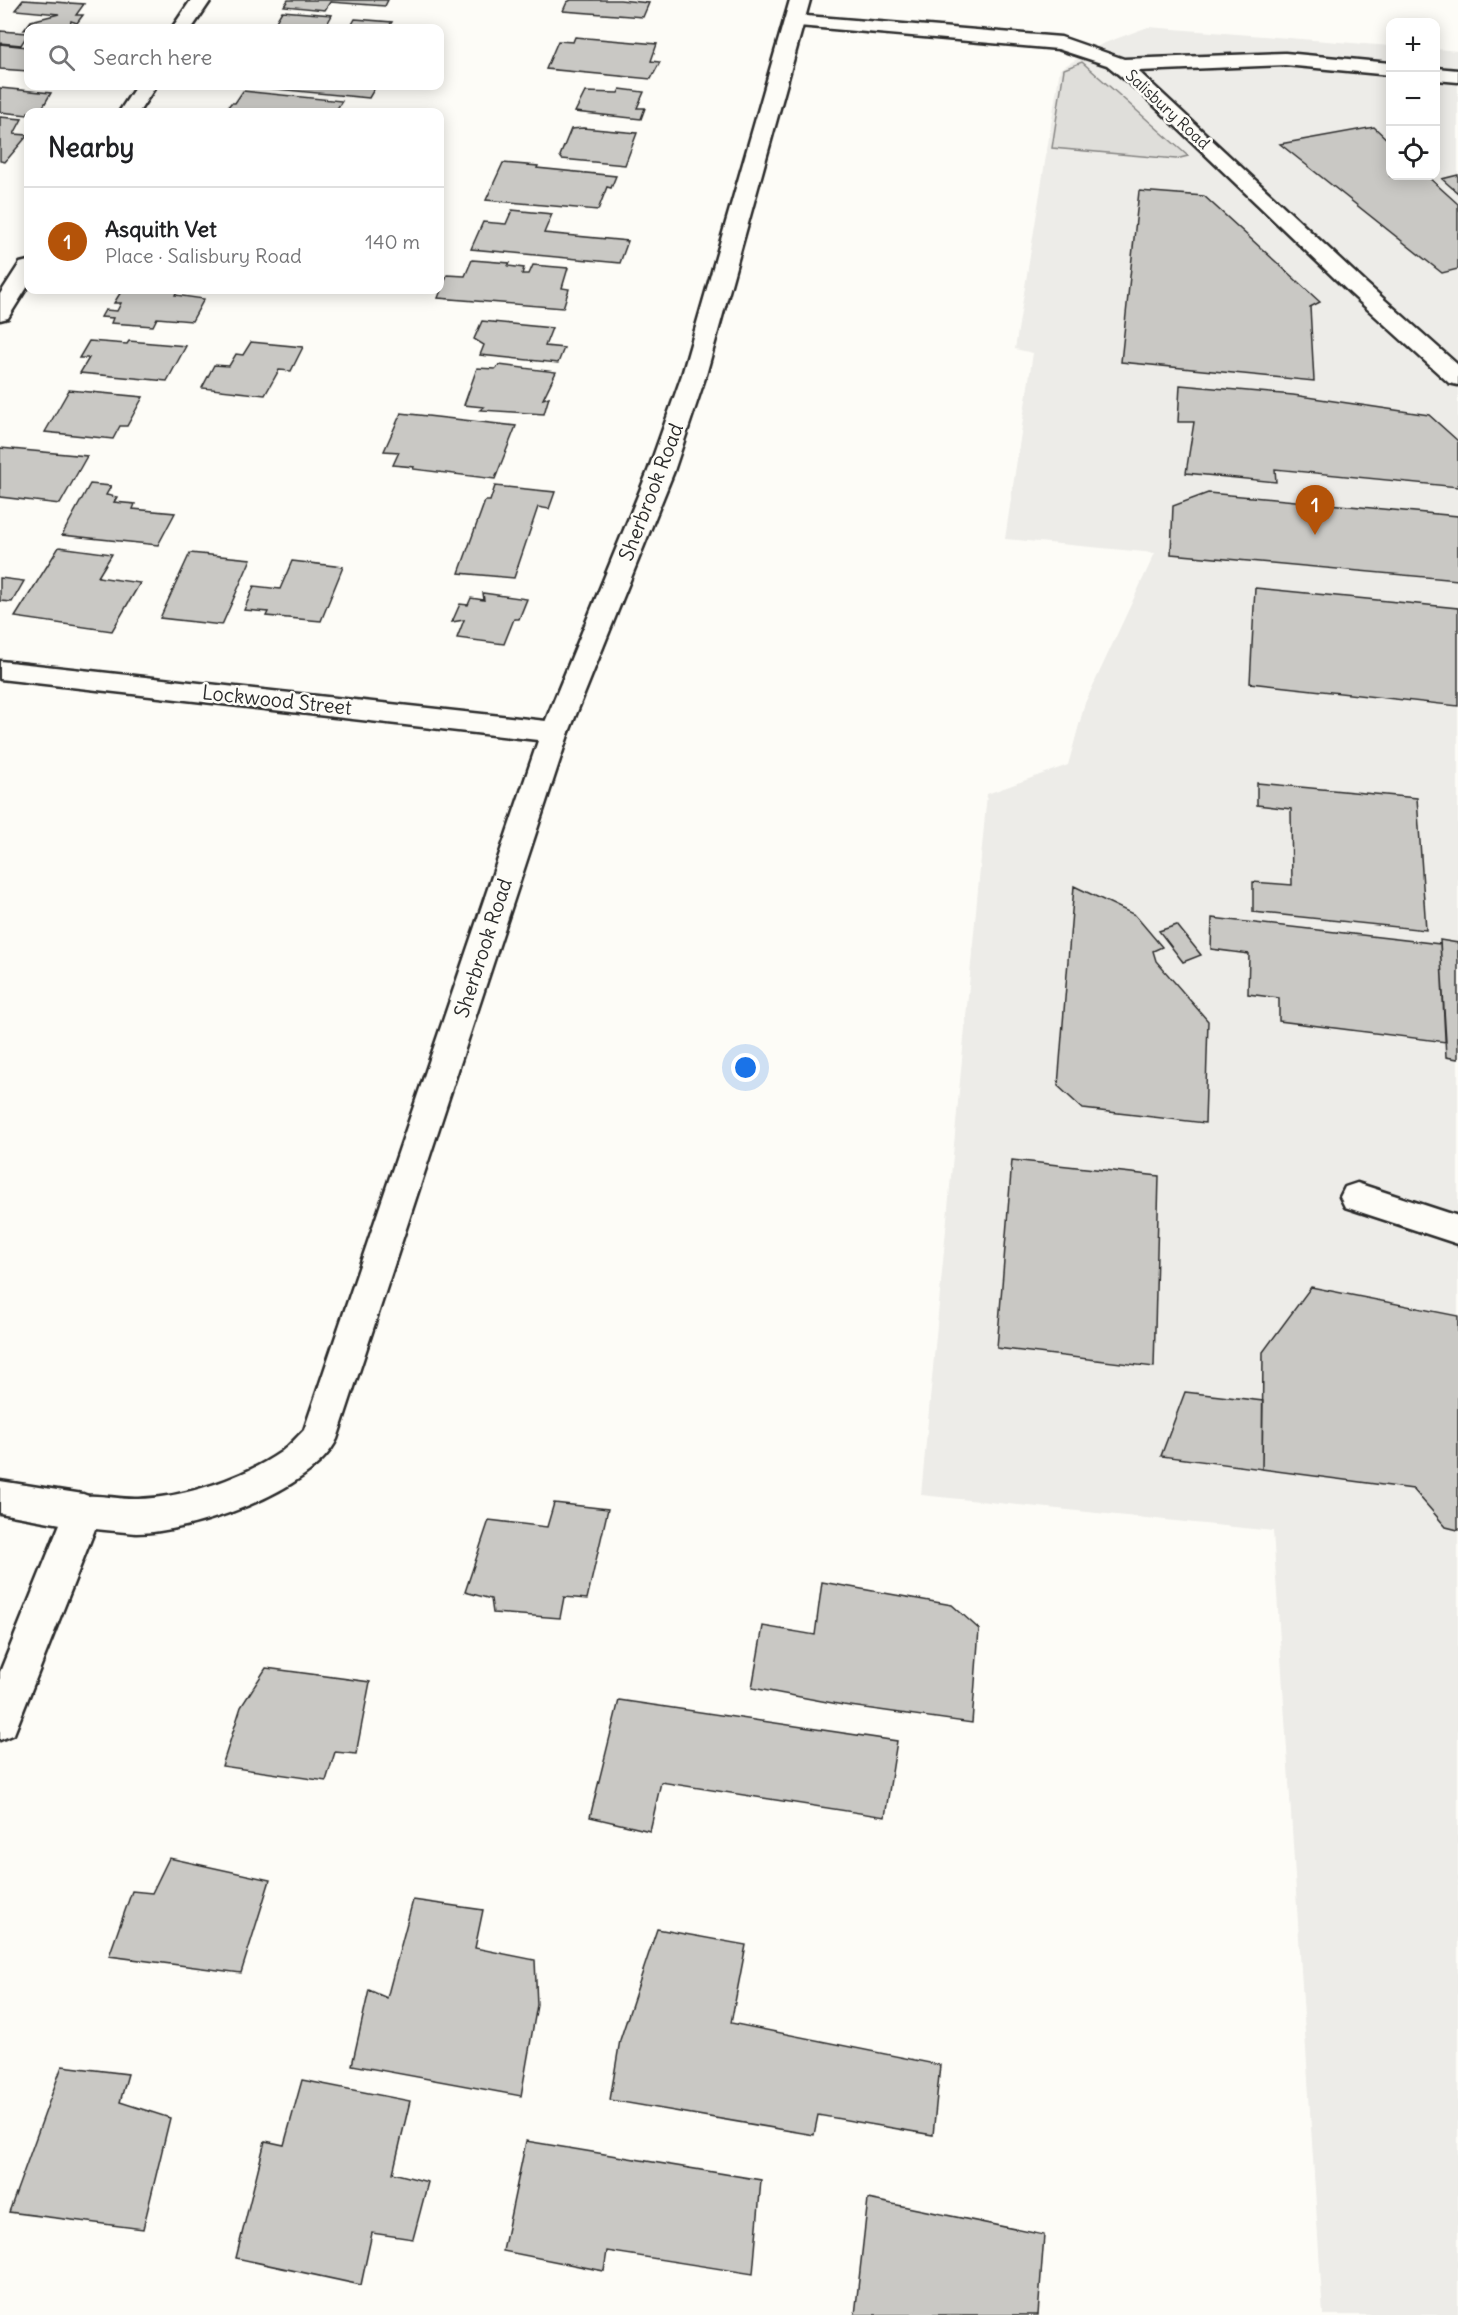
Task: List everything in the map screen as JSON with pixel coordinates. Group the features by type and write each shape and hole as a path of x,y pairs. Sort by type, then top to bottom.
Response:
{"main road":[{"path":"185,24 201,0"},
{"name":"Salisbury Road","path":"797,11 1061,43 1114,61 1458,378"},
{"name":"Sherbrook Road","path":"0,1497 83,1511 137,1516 178,1511 226,1498 294,1463 319,1439 390,1233 555,732 661,471 694,375 797,11"},
{"path":"1120,65 1285,59 1386,69"},
{"path":"1440,74 1458,76"},
{"path":"132,108 143,90"},
{"path":"0,313 24,274"},
{"name":"Lockwood Street","path":"0,670 555,732"},
{"path":"1357,1197 1458,1230"},
{"path":"0,1721 83,1511"}],"shaded area":[{"path":"1148,27 1386,46 1386,180 1440,180 1440,49 1458,51 1458,2315 1323,2315 1273,1531 921,1495 987,794 1068,765 1085,703 1155,553 1005,539 1033,353 1015,349 1060,69 1102,44"},
{"path":"1082,62 1188,156 1176,159 1052,148 1064,69"}],"building":[{"path":"23,0 84,4 76,15 83,15 77,23 71,21 70,24 29,24 31,21 59,14 15,10"},
{"path":"288,0 388,0 385,6 330,2 325,10 284,6"},
{"path":"571,0 620,0 649,3 643,17 563,11 567,2"},
{"path":"282,11 332,15 327,24 274,24"},
{"path":"355,19 392,22 391,24 352,24"},
{"path":"0,31 24,33 21,45 0,43"},
{"path":"575,37 657,44 651,61 660,62 651,79 546,69 558,41 573,42"},
{"path":"0,44 24,47 24,71 0,69"},
{"path":"0,88 51,93 42,108 24,108 24,115 0,112"},
{"path":"620,89 644,92 637,108 645,108 641,119 575,112 585,92 618,93"},
{"path":"286,90 374,90 369,98"},
{"path":"243,91 342,101 338,108 227,108 231,103 235,103"},
{"path":"0,117 22,119 14,134 24,135 24,140 5,162 0,161"},
{"path":"1374,127 1386,138 1386,180 1431,180 1458,204 1458,269 1442,273 1280,144"},
{"path":"571,129 637,133 625,165 562,159 560,156"},
{"path":"503,163 616,176 611,188 607,187 598,210 486,200"},
{"path":"1458,175 1458,193 1442,179"},
{"path":"1139,191 1204,196 1320,302 1310,307 1314,381 1121,362"},
{"path":"512,210 552,214 544,233 628,241 620,263 471,249 483,222 506,224"},
{"path":"472,260 510,263 508,266 524,268 522,274 529,274 533,265 568,268 562,288 569,289 563,308 438,298 440,294 444,294 447,275 465,276"},
{"path":"120,294 176,294 204,299 192,321 157,318 153,326 111,323 113,318 101,317 105,310 117,311 121,303 114,303"},
{"path":"482,321 552,328 545,346 564,348 558,363 480,355 484,345 474,339"},
{"path":"89,341 127,344 129,341 186,346 167,381 80,373 89,358 79,358"},
{"path":"251,342 303,347 291,371 279,370 265,395 202,388 214,365 229,366 236,354 243,355"},
{"path":"499,365 556,372 543,399 549,397 544,414 480,410 484,407 464,405 477,368 495,369"},
{"path":"1180,385 1293,395 1429,415 1458,441 1458,487 1275,469 1276,482 1186,473 1194,422 1178,422"},
{"path":"69,390 143,397 127,426 120,426 113,439 45,432"},
{"path":"401,413 516,426 495,479 393,465 399,452 384,451"},
{"path":"0,448 87,456 60,504 0,497"},
{"path":"90,484 111,486 106,495 117,497 114,502 135,504 133,509 175,513 158,545 62,535"},
{"path":"495,486 555,492 549,509 538,507 514,578 459,573 485,501 490,501"},
{"path":"1208,493 1458,516 1458,580 1171,554 1173,506"},
{"path":"59,547 112,554 98,577 140,583 112,631 15,617"},
{"path":"190,553 251,559 222,625 160,618"},
{"path":"292,561 343,567 321,621 266,616 268,612 244,610 254,586 280,589"},
{"path":"0,578 24,581 12,602 0,601"},
{"path":"1255,588 1458,608 1458,706 1250,683"},
{"path":"483,593 527,599 519,619 514,619 504,644 457,638 464,620 452,622 460,604 468,605 471,598 484,600"},
{"path":"1257,783 1417,798 1426,930 1253,912 1253,882 1292,885 1291,809 1257,805"},
{"path":"1074,886 1135,915 1162,947 1153,951 1156,961 1208,1021 1205,1123 1083,1109 1058,1086"},
{"path":"1212,918 1440,944 1446,1042 1279,1021 1279,998 1248,994 1249,954 1211,949"},
{"path":"1177,925 1201,955 1183,962 1159,931"},
{"path":"1440,940 1458,943 1458,1059 1446,1057"},
{"path":"1012,1160 1159,1176 1154,1367 997,1348"},
{"path":"1311,1287 1458,1316 1458,1530 1446,1527 1413,1489 1262,1469 1263,1352"},
{"path":"1185,1392 1263,1401 1262,1469 1161,1456"},
{"path":"554,1503 608,1509 587,1599 564,1597 560,1618 493,1613 491,1599 465,1592 489,1520 547,1527"},
{"path":"822,1582 952,1605 979,1629 972,1723 843,1705 752,1688 763,1626 815,1635"},
{"path":"266,1668 370,1682 356,1754 335,1752 326,1781 222,1766 241,1707"},
{"path":"619,1700 897,1741 885,1817 661,1782 650,1831 590,1817"},
{"path":"169,1858 270,1880 241,1973 109,1956 132,1891 152,1893"},
{"path":"413,1900 483,1910 475,1948 535,1960 537,2005 521,2096 352,2065 369,1990 387,1998"},
{"path":"657,1929 746,1945 731,2023 940,2065 933,2135 818,2115 814,2135 610,2100 620,2040"},
{"path":"62,2066 128,2074 120,2102 170,2118 143,2229 9,2212"},
{"path":"302,2080 410,2101 393,2173 428,2182 413,2239 372,2233 361,2285 236,2258 265,2141 284,2145"},
{"path":"526,2141 761,2180 753,2274 607,2251 604,2271 503,2251"},
{"path":"868,2199 1044,2235 1038,2315 855,2315"}],"place":[{"name":"Asquith Vet","path":"1315,535"}]}
